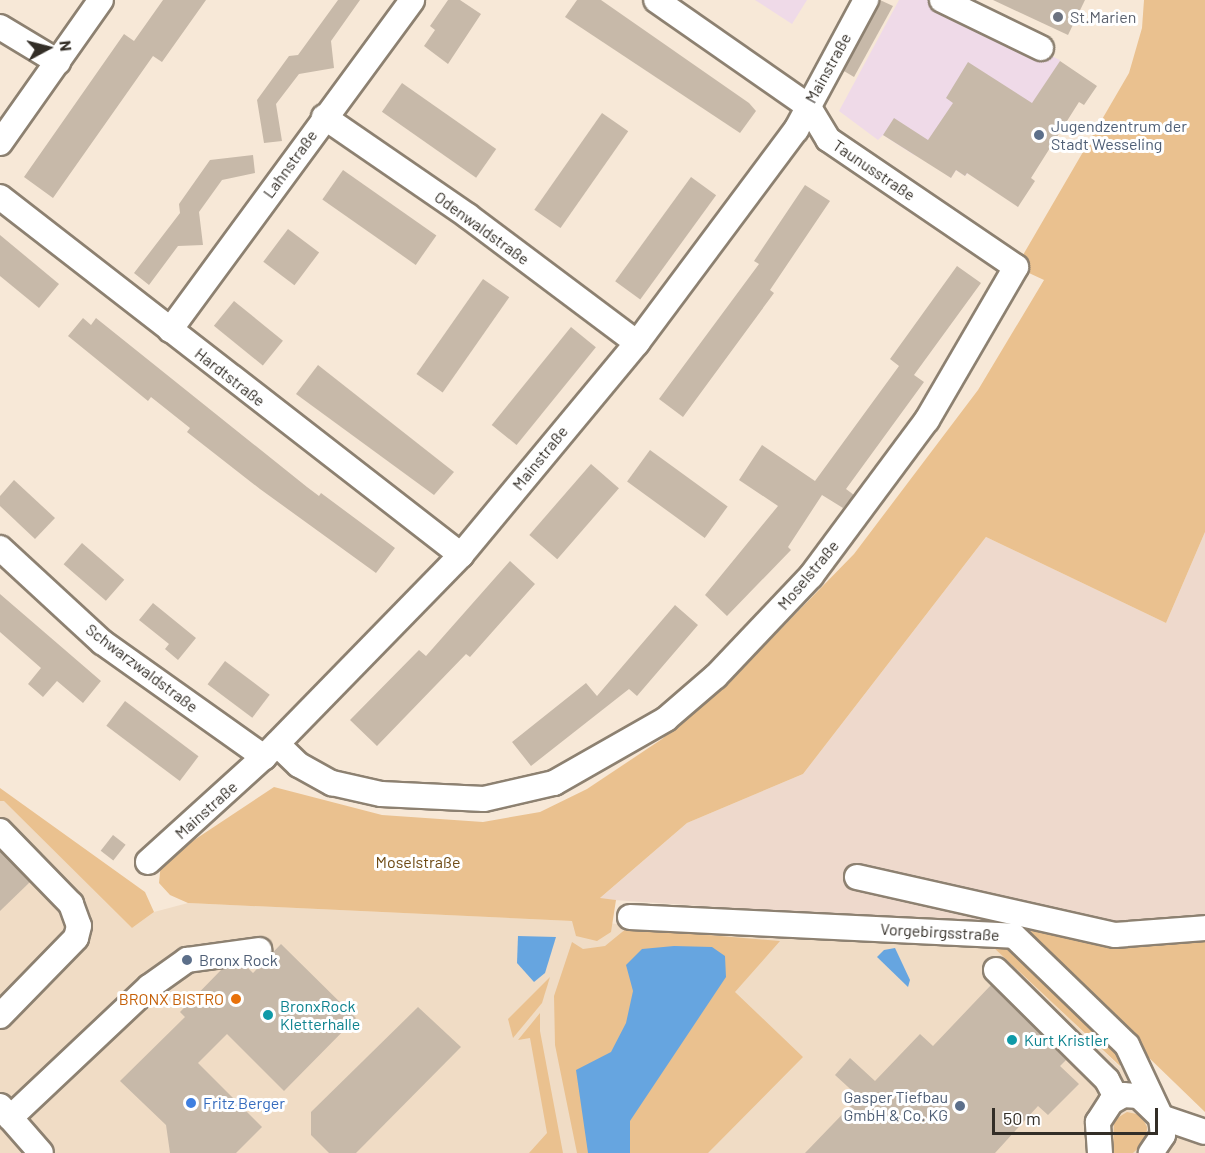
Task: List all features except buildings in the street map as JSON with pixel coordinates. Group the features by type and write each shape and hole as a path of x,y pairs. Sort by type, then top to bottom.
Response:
{"street":[{"path":"0,143 101,0"},
{"name":"Lahnstraße","path":"170,330 412,0"},
{"name":"Taunusstraße","path":"656,0 808,106 828,139 1016,267"},
{"name":"Mainstraße","path":"148,862 270,751 461,555 637,344 796,130 866,0"},
{"path":"942,0 1041,48"},
{"path":"0,27 58,62"},
{"name":"Odenwaldstraße","path":"324,117 468,216 637,344"},
{"name":"Hardtstraße","path":"0,197 461,555"},
{"name":"Moselstraße","path":"270,751 332,783 381,794 484,799 554,783 666,718 716,676 811,576 927,420 1016,267"},
{"name":"Schwarzwaldstraße","path":"0,548 102,642 270,751"},
{"path":"0,831 71,904 79,926 76,938 0,1016"},
{"path":"857,877 1115,935 1205,928"},
{"name":"Vorgebirgsstraße","path":"630,917 1014,936 1127,1045 1161,1118"},
{"path":"41,1153 5,1112 149,987 187,960 259,950"},
{"path":"996,970 1107,1080 1116,1097"},
{"path":"1116,1097 1139,1096 1161,1118 1205,1132"},
{"path":"1100,1153 1098,1122 1116,1097"},
{"path":"1151,1153 1163,1135 1161,1118"}],"shaded area":[{"path":"755,0 807,0 792,24"},
{"path":"899,0 930,0 1060,60 1053,85 965,176 956,170 951,178 916,151 914,155 883,135 878,140 839,111"},
{"path":"1205,532 1205,1092 1025,928 599,899 687,823 803,774 986,537 1166,623"},
{"path":"4,800 132,928 154,912 188,903 572,921 994,948 1205,1147 1205,1153 0,1153 0,801"}],"green space":[{"path":"1144,0 1205,0 1205,532 1166,623 986,537 803,774 687,823 600,898 616,900 611,932 597,941 576,936 572,921 188,903 170,895 159,883 161,862 274,787 382,815 483,822 540,812 587,789 662,739 771,639 854,554 978,390 1044,280 1016,267 1129,73 1142,28"},
{"path":"0,788 145,892 154,912 132,928 4,801 0,801"},
{"path":"627,928 780,941 735,992 803,1057 708,1153 577,1153 555,1045 554,996 572,942 583,949 605,946"},
{"path":"1037,928 1129,946 1205,938 1205,1112 1023,936"},
{"path":"1013,943 1122,1051 1120,1066 994,948"},
{"path":"550,977 542,1003 513,1038 508,1019"},
{"path":"540,1013 540,1031 563,1153 529,1153 547,1133 530,1038 518,1040"},
{"path":"1127,1112 1141,1115 1147,1127 1146,1141 1133,1153 1113,1153 1114,1120"}],"water":[{"path":"518,936 556,937 545,973 534,982 517,963"},
{"path":"674,946 712,947 725,956 726,977 630,1121 630,1153 588,1153 576,1070 611,1052 626,1023 633,991 626,965 642,949"},
{"path":"895,948 910,980 908,987 877,957 884,950"}],"place":[{"name":"St.Marien","path":"1058,17"},
{"name":"Jugendzentrum der Stadt Wesseling","path":"1039,135"},
{"name":"Bronx Rock","path":"187,960"},
{"name":"BRONX BISTRO","path":"236,999"},
{"name":"BronxRock Kletterhalle","path":"268,1015"},
{"name":"Kurt Kristler","path":"1012,1040"},
{"name":"Fritz Berger","path":"191,1103"},
{"name":"Gasper Tiefbau GmbH & Co. KG","path":"960,1106"}]}
